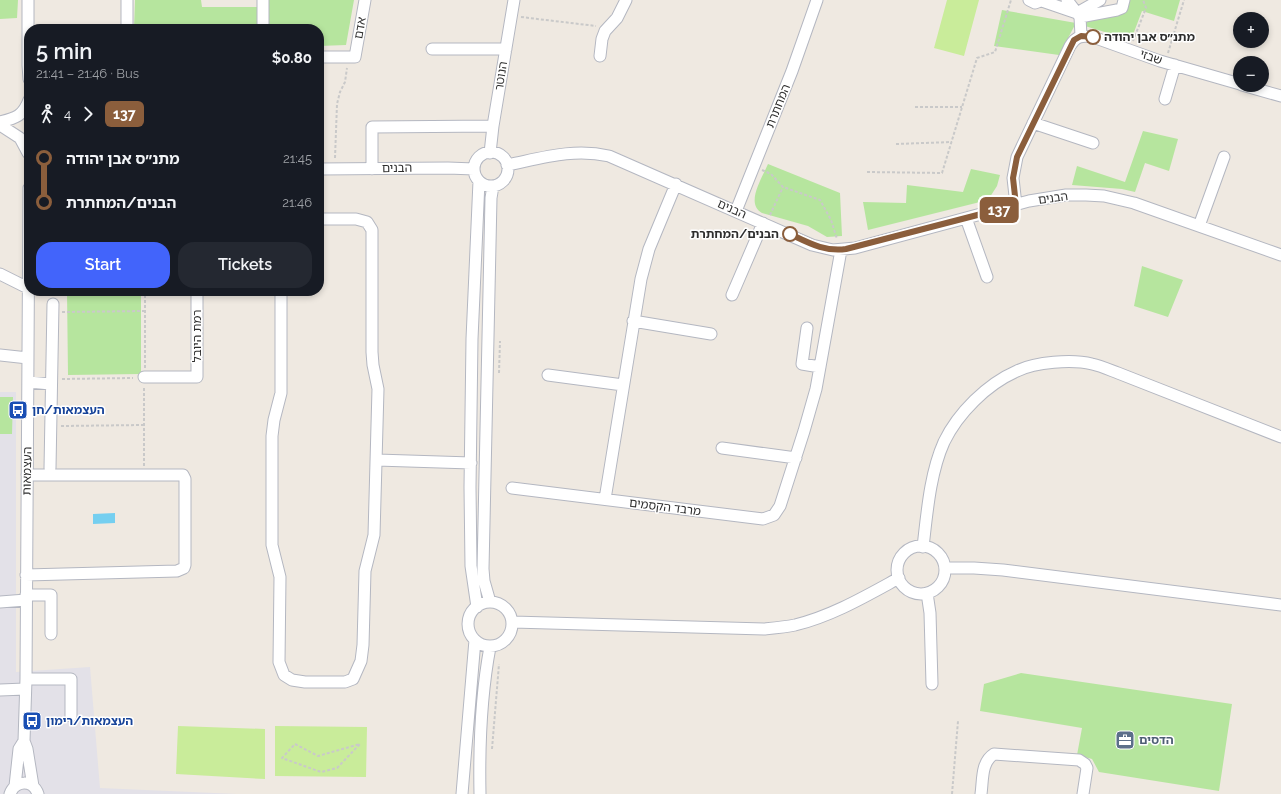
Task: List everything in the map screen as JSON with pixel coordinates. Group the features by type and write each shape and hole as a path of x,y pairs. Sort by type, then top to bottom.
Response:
{"street":[{"path":"28,0 28,24"},
{"path":"127,0 127,24"},
{"path":"263,0 263,24"},
{"name":"אדם","path":"351,57 365,0"},
{"name":"הנוטר","path":"490,153 493,126 514,0"},
{"path":"600,56 602,39 609,27 617,18 626,0"},
{"name":"המחתרת","path":"736,211 792,71 817,0"},
{"path":"1028,0 1034,3 1042,1 1079,15 1117,10 1122,8 1124,0"},
{"path":"1016,205 1013,188 1014,169 1017,157 1070,46 1074,40 1081,36 1079,15 1067,0"},
{"path":"1079,15 1099,0"},
{"name":"שבזי","path":"1081,36 1093,37 1170,64 1233,83"},
{"path":"432,49 506,49"},
{"path":"324,57 351,57"},
{"path":"1165,99 1170,64"},
{"name":"שבזי","path":"1266,92 1281,96"},
{"path":"0,123 19,116 24,110"},
{"path":"0,123 24,135"},
{"path":"0,123 20,138 24,145"},
{"path":"1033,123 1093,143"},
{"path":"372,169 372,127 493,126"},
{"path":"490,153 500,155 507,165 506,176 503,181 493,186 486,185 479,181 475,175 474,169 477,161 481,156 490,153"},
{"name":"הבנים","path":"507,165 566,153 596,153 620,160 818,247 826,249 841,250 855,248 1016,205 1066,195 1104,196 1134,203 1281,255"},
{"path":"1199,226 1224,157"},
{"name":"הבנים","path":"324,169 474,169"},
{"path":"477,607 472,580 470,549 472,339 479,181"},
{"path":"512,488 605,500 633,321 644,266 676,184"},
{"path":"490,602 484,581 483,569 491,198 493,186"},
{"path":"966,218 987,278"},
{"path":"281,296 281,393 274,420 272,436 272,545 280,578 279,662 284,676 292,680 305,682 345,682 353,679 358,671 361,661 363,645 365,571 374,535 378,389 372,352 372,230 367,222 356,219 324,219"},
{"path":"732,295 765,223"},
{"name":"מרבד הקסמים","path":"605,500 763,519 774,515 780,506 810,409 820,367 841,250"},
{"path":"0,274 24,286"},
{"name":"העצמאות","path":"28,296 26,684 24,741 35,790"},
{"name":"רמת היובל","path":"144,378 196,378 197,296"},
{"path":"50,468 53,308"},
{"path":"633,321 711,334"},
{"path":"807,328 802,364 820,367"},
{"path":"0,355 28,358"},
{"path":"923,547 927,514 936,468 944,443 955,422 972,402 992,386 1017,370 1043,364 1066,362 1092,364 1281,436"},
{"path":"548,375 623,385"},
{"path":"28,382 52,382"},
{"path":"722,448 796,458"},
{"path":"377,460 471,463"},
{"path":"26,575 177,571 184,568 185,565 185,479 183,476 27,475"},
{"path":"918,546 928,547 937,552 944,563 945,568 944,576 940,584 935,589 927,593 920,594 912,592 906,588 899,578 897,571 898,563 902,555 908,550 918,546"},
{"path":"945,568 1003,570 1281,605"},
{"path":"513,622 764,629 794,625 820,617 844,607 899,578"},
{"path":"927,593 930,613 932,684"},
{"path":"0,602 51,595 51,634"},
{"path":"490,602 496,602 508,610 512,616 513,622 512,632 509,638 503,643 494,646 479,644 468,630 470,616 477,607 481,604 490,602"},
{"path":"462,794 475,640"},
{"path":"480,794 480,746 486,671 494,646"},
{"path":"0,690 26,684 71,679 70,716"},
{"name":"העצמאות","path":"13,790 19,749 24,741"},
{"path":"981,794 985,763 989,757 994,754 1079,760 1085,764 1087,768 1083,794"},
{"path":"13,790 23,783 27,783 35,790"}],"path":[{"path":"867,172 942,173 977,58 995,52 1010,0"},
{"path":"1130,50 1146,8 1143,0"},
{"path":"1170,64 1184,0"},
{"path":"511,15 609,27"},
{"path":"335,169 337,104 340,92 345,82 351,57"},
{"path":"915,107 962,107"},
{"path":"896,144 952,142"},
{"path":"754,166 771,174 784,187 820,200 831,220 841,250"},
{"path":"765,223 784,187"},
{"path":"53,308 145,311"},
{"path":"52,382 144,378"},
{"path":"51,426 144,425"},
{"path":"491,756 499,666 494,646"},
{"path":"952,794 958,720"},
{"path":"295,744 318,756 360,744 337,768 321,772 282,758 295,744"}],"shaded area":[{"path":"0,392 16,392 16,672 90,667 100,788 237,794 0,794"}],"green space":[{"path":"0,0 18,0 17,18 0,19"},
{"path":"135,0 201,0 202,7 267,7 267,0 354,0 346,45 324,46 324,24 134,24"},
{"path":"947,0 979,0 964,56 934,48"},
{"path":"1127,0 1180,0 1174,21 1142,11 1131,40 1085,26 1086,22 1122,14"},
{"path":"1002,10 1076,23 1059,55 994,46"},
{"path":"1143,131 1178,139 1169,171 1145,163 1135,192 1122,189 1072,185 1077,166 1125,182"},
{"path":"768,164 840,193 842,236 827,237 808,226 762,213 757,209 755,204 756,190"},
{"path":"971,169 1000,175 997,186 988,200 868,230 863,202 906,203 907,185 963,192"},
{"path":"1142,266 1183,280 1168,317 1134,306"},
{"path":"67,296 141,296 141,374 68,375"},
{"path":"0,397 13,397 12,434 0,434"},
{"path":"1021,673 1232,704 1219,791 1099,772 1092,759 1077,755 1082,728 980,711 984,684"},
{"path":"178,726 265,729 265,779 176,774"},
{"path":"275,726 367,727 366,777 275,776"}],"water":[{"path":"115,513 115,523 93,524 93,514"}],"bus line":[{"name":"137","path":"790,234 812,245 826,249 834,250 855,248 1016,205 1013,178 1017,157 1070,46 1074,40 1081,36 1093,37"}],"place":[{"name":"מתנ״ס אבן יהודה","path":"1093,37"},
{"name":"הבנים/המחתרת","path":"790,234"},
{"name":"העצמאות/חן","path":"18,410"},
{"name":"העצמאות/רימון","path":"32,721"},
{"name":"הדסים","path":"1125,740"}]}
